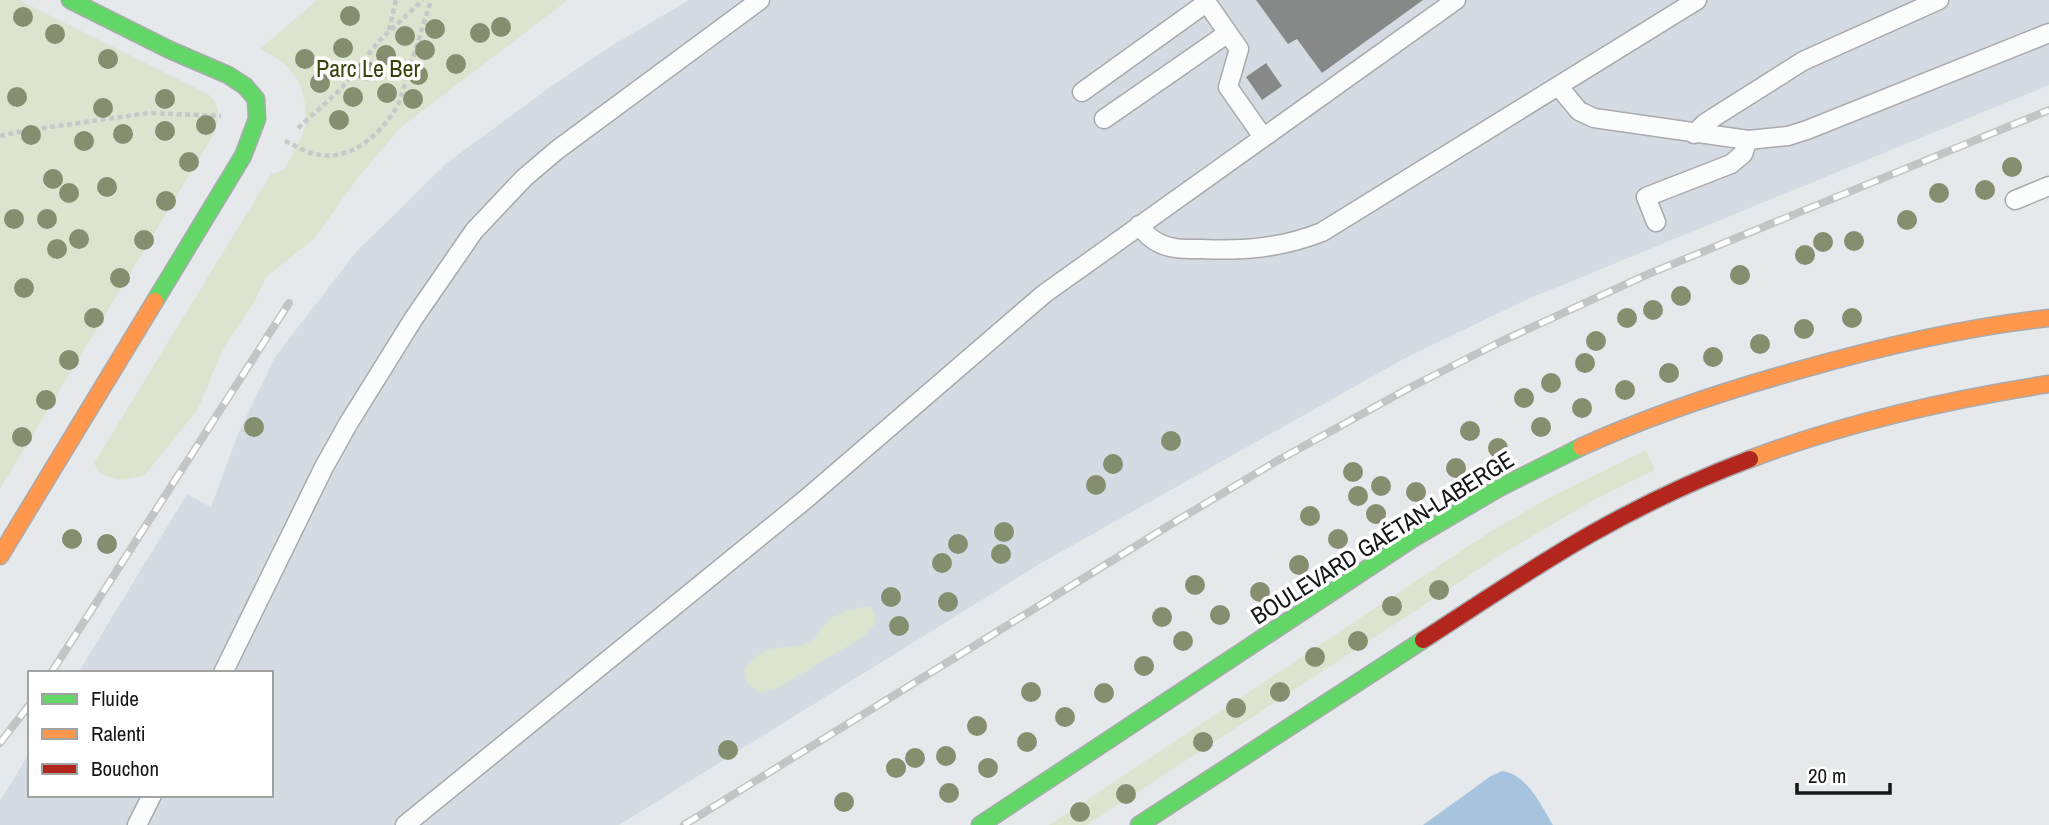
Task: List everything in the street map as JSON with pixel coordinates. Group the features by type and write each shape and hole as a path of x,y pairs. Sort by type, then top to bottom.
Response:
{"main road":[{"path":"0,556 237,166 257,119 256,99 238,80 170,50 70,0"},
{"name":"BOULEVARD GAÉTAN-LABERGE","path":"980,825 1412,539 1485,496 1586,444 1680,406 1835,359 1913,340 2049,318"},
{"path":"1139,825 1563,551 1630,513 1720,471 1835,430 1940,402 2049,384"}],"lane":[{"path":"224,671 348,424 414,318 474,231 524,178 557,150 760,0"},
{"path":"405,825 806,499 1034,302 1456,0"},
{"path":"1139,225 1156,242 1181,249 1248,250 1282,245 1322,232 1697,0"},
{"path":"1694,134 1705,124 1803,61 1939,0"},
{"path":"1082,92 1205,1 1238,49 1228,87 1263,138"},
{"path":"1104,119 1228,33"},
{"path":"1559,87 1585,115 1611,121 1748,140 1788,136 2049,33"},
{"path":"1657,222 1646,197 1731,164 1743,154 1748,140"},
{"path":"2015,200 2049,186"},
{"path":"137,825 151,797"}],"path":[{"path":"389,32 396,0"},
{"path":"298,128 340,90 366,55 423,0"},
{"path":"291,144 309,153 332,156 349,152 376,134 391,118 399,103 431,0"},
{"path":"0,136 149,113 222,116"}],"shaded area":[{"path":"689,0 2049,0 2049,85 1526,300 1407,357 1043,562 619,825 0,825 0,801 28,755 28,797 273,797 273,671 79,671 187,494 211,507 238,434 275,357 356,252 448,162 608,48"}],"green space":[{"path":"0,0 19,0 208,94 216,103 218,112 214,134 0,489"},
{"name":"Parc Le Ber","path":"317,0 568,0 400,128 357,179 314,239 266,277 256,299 223,349 198,409 144,476 122,480 105,476 98,471 94,463 271,174 284,170 301,137 306,118 300,85 284,64 260,49"},
{"path":"1646,450 1655,470 1594,500 1510,549 1087,825 1049,825 1485,535 1545,500"},
{"path":"870,606 876,614 875,624 864,636 778,688 760,693 747,683 744,670 761,653 802,645 816,637 821,628 837,615"}],"water":[{"path":"1502,771 1526,784 1553,825 1423,825 1491,776"}],"building":[{"path":"1256,0 1423,0 1322,73 1297,39 1288,44"},
{"path":"1266,63 1282,86 1262,100 1246,77"}],"railway":[{"path":"684,825 1173,523 1275,462 1411,387 1502,341 1646,275 2049,110"},
{"path":"52,671 289,303"},
{"path":"0,743 28,707"}],"traffic: fast":[{"path":"70,0 170,50 228,75 245,86 256,99 257,119 243,156 155,301"},
{"path":"980,825 1412,539 1499,488 1581,447"},
{"path":"1139,825 1423,640"}],"traffic: slow":[{"path":"0,556 155,301"},
{"path":"1581,447 1690,404 1833,361 1956,332 2049,318"},
{"path":"1750,459 1860,423 1973,397 2049,384"}],"traffic: jam":[{"path":"1423,640 1548,559 1610,523 1689,484 1750,459"}]}
